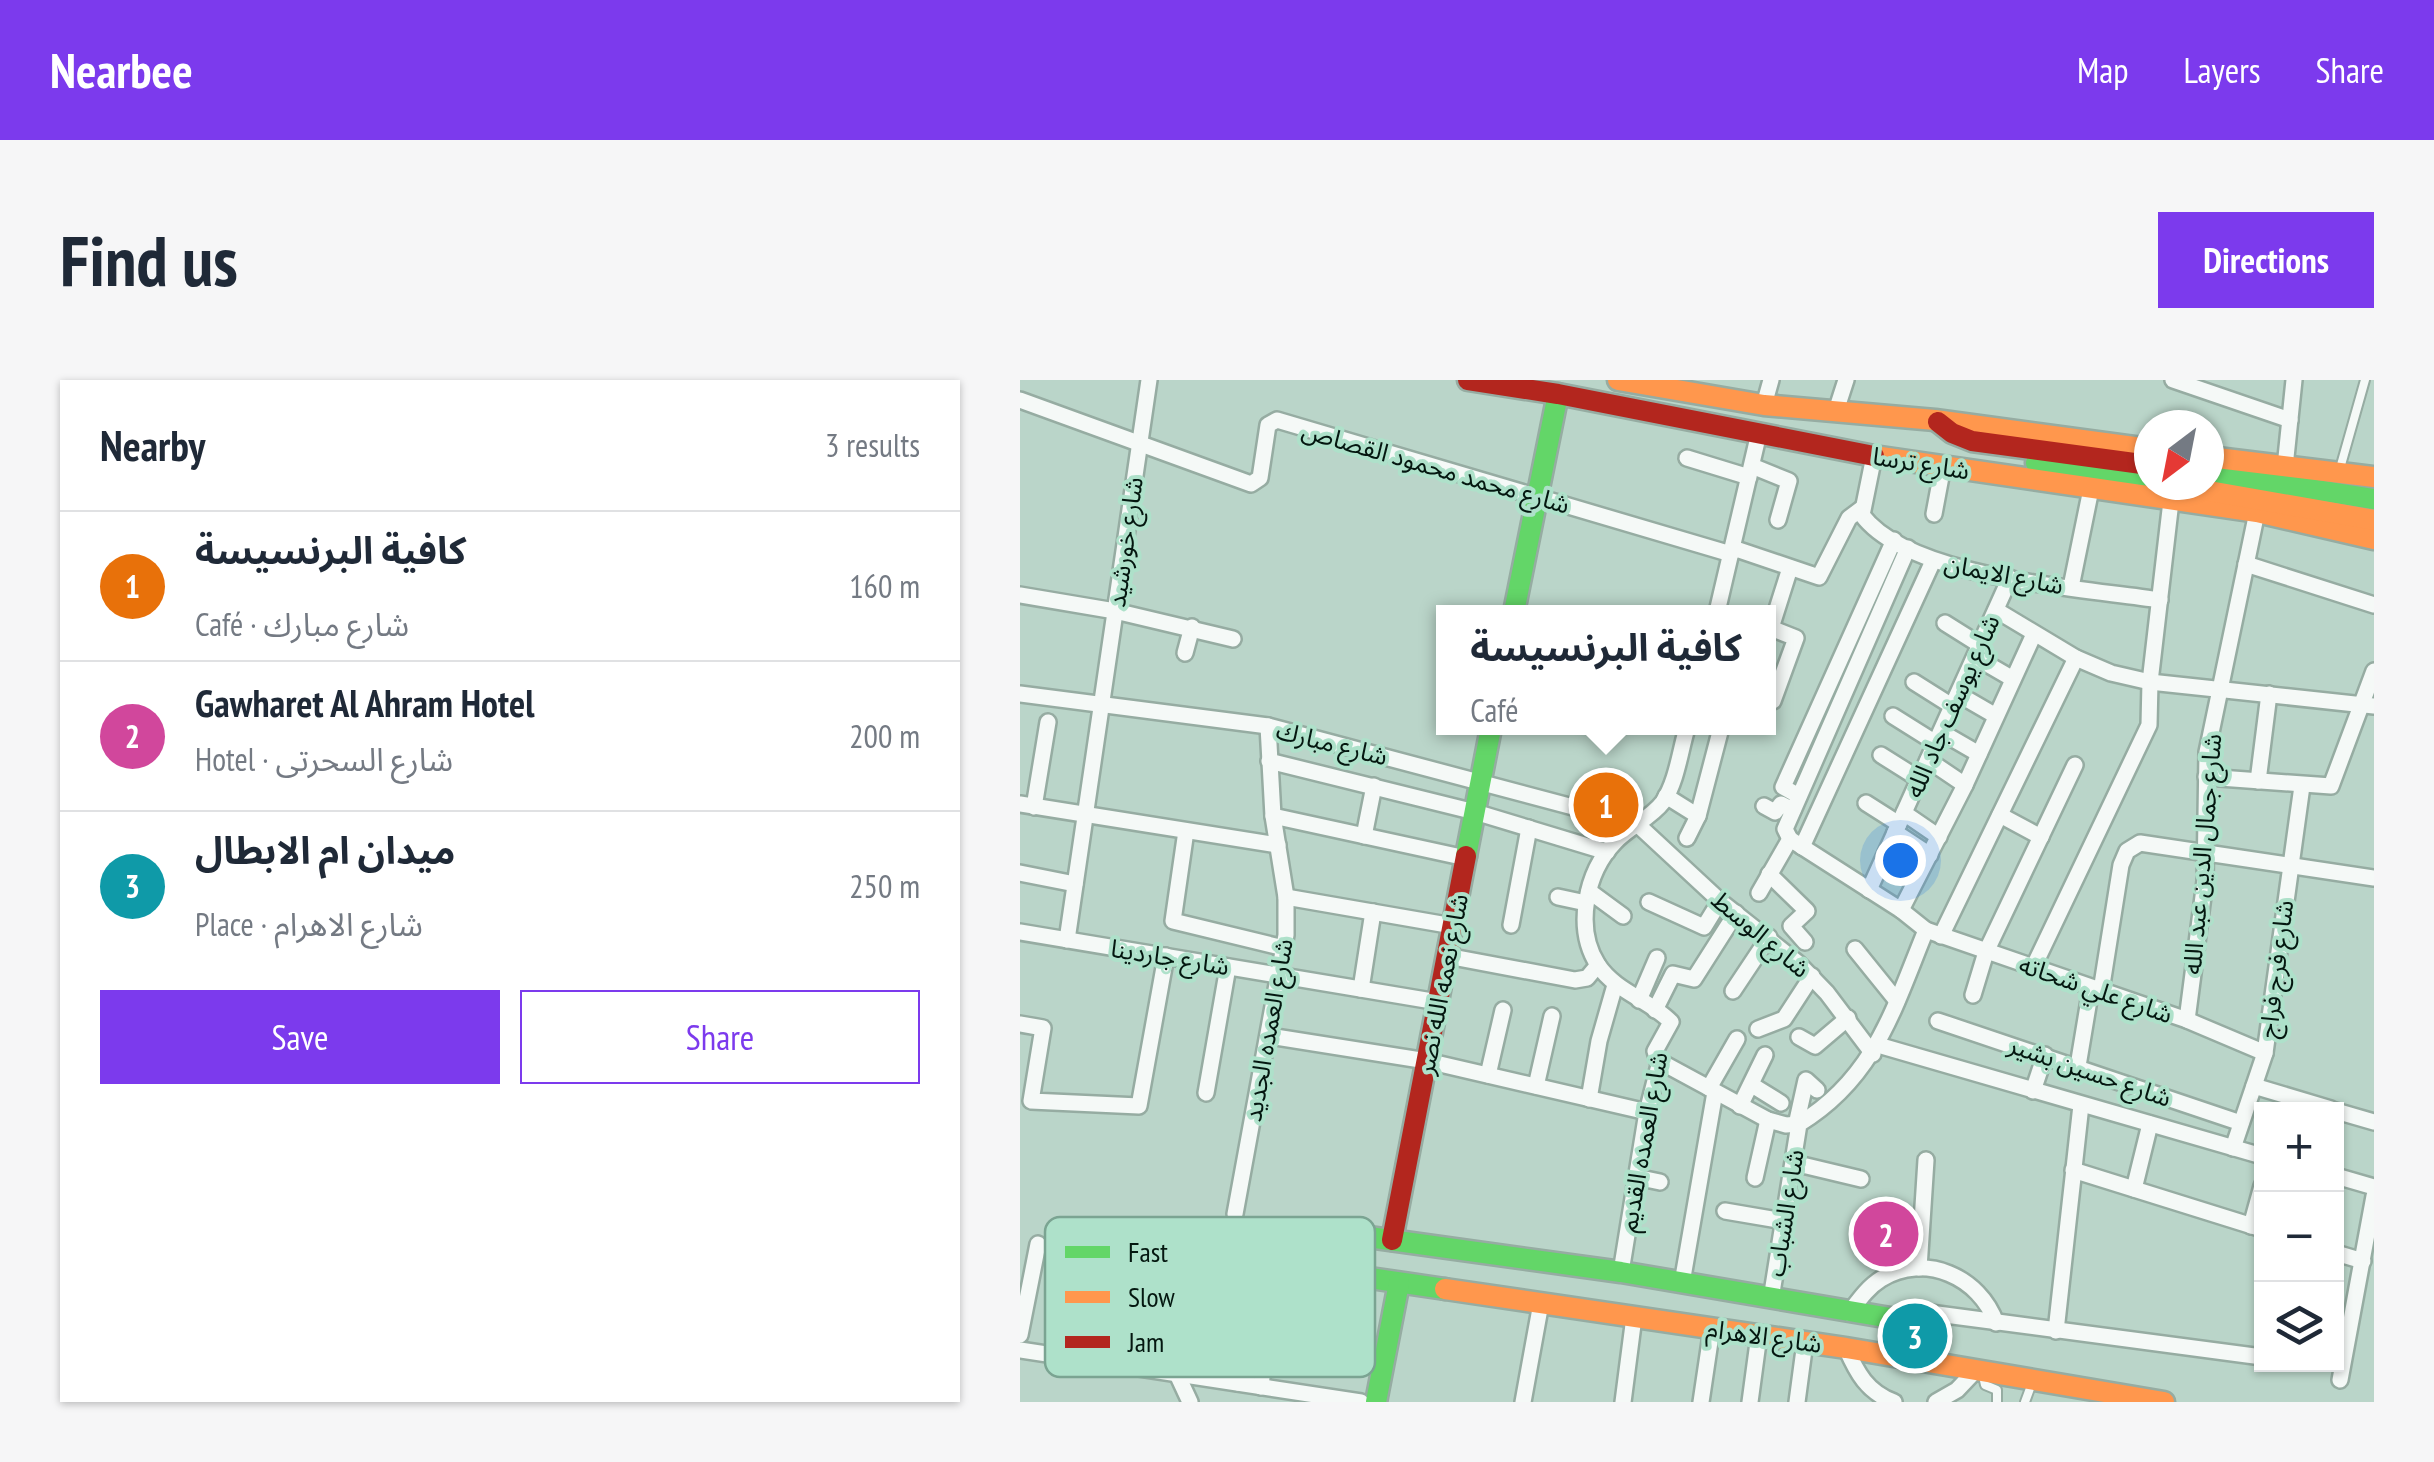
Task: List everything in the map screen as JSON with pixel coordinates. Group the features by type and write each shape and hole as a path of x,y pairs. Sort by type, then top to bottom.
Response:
{"main road":[{"name":"شارع ترسا","path":"1468,380 1874,456 2091,489 2134,491"},
{"name":"شارع ترسا","path":"1618,380 1764,404 1935,420 2134,447"},
{"path":"1515,605 1558,394"},
{"path":"1935,420 1952,434 1972,441 2134,462"},
{"path":"1943,466 1963,456 1982,454 2134,479"},
{"path":"2224,459 2374,478"},
{"path":"2224,483 2374,499"},
{"path":"2224,486 2374,520"},
{"name":"شارع ترسا","path":"2204,500 2374,539"},
{"name":"شارع نعمه الله نصر","path":"1392,1240 1491,735"},
{"name":"شارع الاهرام","path":"1375,1238 1583,1288 1634,1317 1980,1370 2041,1388 2164,1402"},
{"name":"شارع الاهرام","path":"1375,1279 1541,1303 1621,1272 1902,1320"},
{"path":"1376,1402 1399,1283"}],"street":[{"name":"شارع خورشيد","path":"1067,940 1149,380"},
{"path":"1764,404 1772,380"},
{"path":"1836,411 1846,380"},
{"path":"2173,380 2290,420"},
{"path":"2285,467 2294,380"},
{"name":"شارع محمد محمود القصاص","path":"1020,400 1254,484 1260,478 1267,428 1276,420 1790,568"},
{"path":"1722,605 1759,433"},
{"path":"1776,609 1790,568 1820,577 1849,518 1860,509 1874,456"},
{"path":"1687,458 1789,481 1778,520"},
{"path":"1934,514 1943,466"},
{"path":"2071,586 2091,489"},
{"path":"2033,968 2149,724 2150,682 2172,500"},
{"name":"شارع الايمان","path":"1860,509 1865,520 1901,544 1958,569 2160,600"},
{"name":"شارع جمال الدين عبد الله","path":"2186,1020 2203,897 2210,731 2257,512"},
{"path":"1796,843 1784,829 1901,544"},
{"path":"1758,893 1796,843 1932,560"},
{"path":"2246,564 2374,605"},
{"name":"شارع يوسف جاد الله","path":"1869,890 2010,578"},
{"path":"1020,595 1115,611 1234,638"},
{"path":"1996,610 2076,658 2111,673 2150,682 2368,704"},
{"path":"1945,623 2013,679"},
{"path":"1186,653 1192,627"},
{"path":"1776,630 1796,638 1776,693"},
{"path":"1901,910 2034,634"},
{"name":"شارع الشباب","path":"1771,1299 1798,1124 1846,1088 1875,1049 1897,1001 2000,816 2076,658"},
{"path":"2206,777 2326,788 2334,783 2368,704 2374,670"},
{"path":"1914,682 1996,716"},
{"name":"شارع مبارك","path":"1020,694 1268,726 1638,824"},
{"path":"2258,782 2269,694"},
{"path":"1893,716 1979,754"},
{"path":"1048,722 1027,806 1278,846"},
{"name":"شارع العمده الجديد","path":"1234,1214 1284,948 1286,896 1273,816 1268,726"},
{"path":"1685,735 1666,796 1657,809 1607,852 1588,897 1587,935 1598,965 1615,984 1655,1010 1673,974 1694,979 1736,914"},
{"path":"1688,838 1698,816 1719,735"},
{"path":"1881,755 1919,779"},
{"path":"1928,760 1965,784"},
{"path":"1269,761 1475,812 1607,852"},
{"path":"1973,995 1986,952 2075,765"},
{"path":"1364,836 1374,786"},
{"name":"شارع فرج فراج","path":"2233,1148 2265,1053 2302,786"},
{"path":"1666,796 1698,816"},
{"path":"1866,802 1899,823 1930,854"},
{"path":"1764,806 1775,812 1781,804 1796,803"},
{"path":"1273,816 1466,858"},
{"path":"2000,816 2041,837"},
{"path":"1899,823 1939,837"},
{"name":"شارع الوسط","path":"1638,824 1720,901 1769,937 1812,976 1875,1049"},
{"path":"1511,925 1529,828"},
{"path":"1186,831 1172,918 1177,923 1284,948"},
{"name":"شارع علي شحاته","path":"1796,843 1934,933 2186,1020 2265,1053"},
{"path":"2078,1066 2120,865 2127,851 2140,843 2374,878"},
{"path":"2086,857 2120,865"},
{"path":"1020,873 1076,884"},
{"path":"1770,874 1806,911 1791,926 1805,942"},
{"path":"1286,896 1453,926"},
{"path":"1558,898 1588,897 1623,916"},
{"path":"1649,902 1704,927 1720,901"},
{"path":"1361,989 1373,912"},
{"name":"شارع جاردينا","path":"1020,932 1438,1002"},
{"path":"1733,991 1769,937"},
{"path":"1855,949 1897,1001"},
{"path":"1020,1024 1043,1028 1031,1100 1140,1106 1166,956"},
{"path":"1447,956 1575,980 1587,978 1598,965"},
{"path":"1639,1000 1658,958"},
{"path":"1206,1093 1228,966"},
{"path":"1758,1029 1784,1019 1812,976"},
{"path":"1827,993 1842,980"},
{"path":"1589,1099 1599,1041 1615,984"},
{"path":"1488,1075 1502,1010"},
{"name":"شارع العمده القديم","path":"1621,1272 1659,1061 1656,1050 1671,1022 1655,1010"},
{"path":"1536,1086 1552,1016"},
{"path":"1799,1037 1815,1046 1848,1018"},
{"name":"شارع حسين بشير","path":"1938,1021 2241,1123"},
{"path":"1269,1036 1427,1062 1647,1112"},
{"path":"1682,1283 1712,1090 1737,1039"},
{"path":"1875,1049 2254,1154"},
{"path":"1740,1106 1765,1055"},
{"path":"2033,1091 2045,1055"},
{"path":"1659,1061 1768,1120 1798,1124 1806,1080 1817,1090"},
{"path":"1752,1085 1781,1103"},
{"path":"2254,1086 2307,1102"},
{"path":"2056,1331 2081,1105"},
{"path":"2344,1113 2374,1122"},
{"path":"1755,1178 1768,1120"},
{"path":"2134,1189 2150,1124"},
{"path":"1919,1268 1926,1160"},
{"path":"1794,1163 1861,1179"},
{"path":"2074,1170 2254,1226"},
{"path":"1636,1178 1660,1182"},
{"path":"2344,1178 2374,1187"},
{"path":"2340,1380 2374,1196"},
{"path":"1725,1212 1784,1221"},
{"path":"1020,1335 1038,1244"},
{"path":"2344,1255 2363,1261"},
{"path":"1849,1313 1881,1279 1919,1268 1949,1273 1963,1280 1985,1301 1996,1323"},
{"path":"1523,1402 1541,1303"},
{"path":"1902,1320 1923,1313 2254,1356"},
{"path":"1623,1402 1634,1317"},
{"path":"1702,1402 1712,1328"},
{"path":"1750,1402 1759,1335"},
{"path":"1796,1402 1805,1342"},
{"path":"1846,1348 1864,1382 1875,1393 1894,1402"},
{"path":"1020,1350 1045,1354"},
{"path":"1943,1400 1980,1370"},
{"path":"1179,1377 1190,1402"},
{"path":"1198,1377 1361,1402"},
{"path":"1238,1383 1239,1377"},
{"path":"1261,1387 1262,1377"}],"lane":[{"path":"2338,473 2365,380"},
{"path":"1980,1370 1983,1382 1997,1390 1997,1402"},
{"path":"2025,1402 2041,1388"}],"building":[{"path":"1864,1212 1908,1224 1907,1245 1864,1250"}],"traffic: fast":[{"path":"1515,605 1558,394"},
{"path":"2036,463 2134,479"},
{"path":"2224,475 2374,499"},
{"path":"1466,856 1490,735"},
{"path":"1375,1238 1621,1272 1902,1320"},
{"path":"1375,1279 1445,1289"},
{"path":"1376,1402 1399,1283"}],"traffic: slow":[{"path":"1618,380 1764,405 1935,420 2134,447"},
{"path":"1874,456 2257,512 2374,539"},
{"path":"2224,459 2374,477"},
{"path":"2224,494 2374,520"},
{"path":"1445,1289 1846,1348 2164,1402"}],"traffic: jam":[{"path":"1468,380 1874,456"},
{"path":"1938,422 1972,441 2134,463"},
{"path":"1392,1240 1466,856"}],"place":[{"name":"كافية البرنسيسة","path":"1606,805"},
{"name":"Gawharet Al Ahram Hotel","path":"1886,1234"},
{"name":"ميدان ام الابطال","path":"1915,1336"}]}
